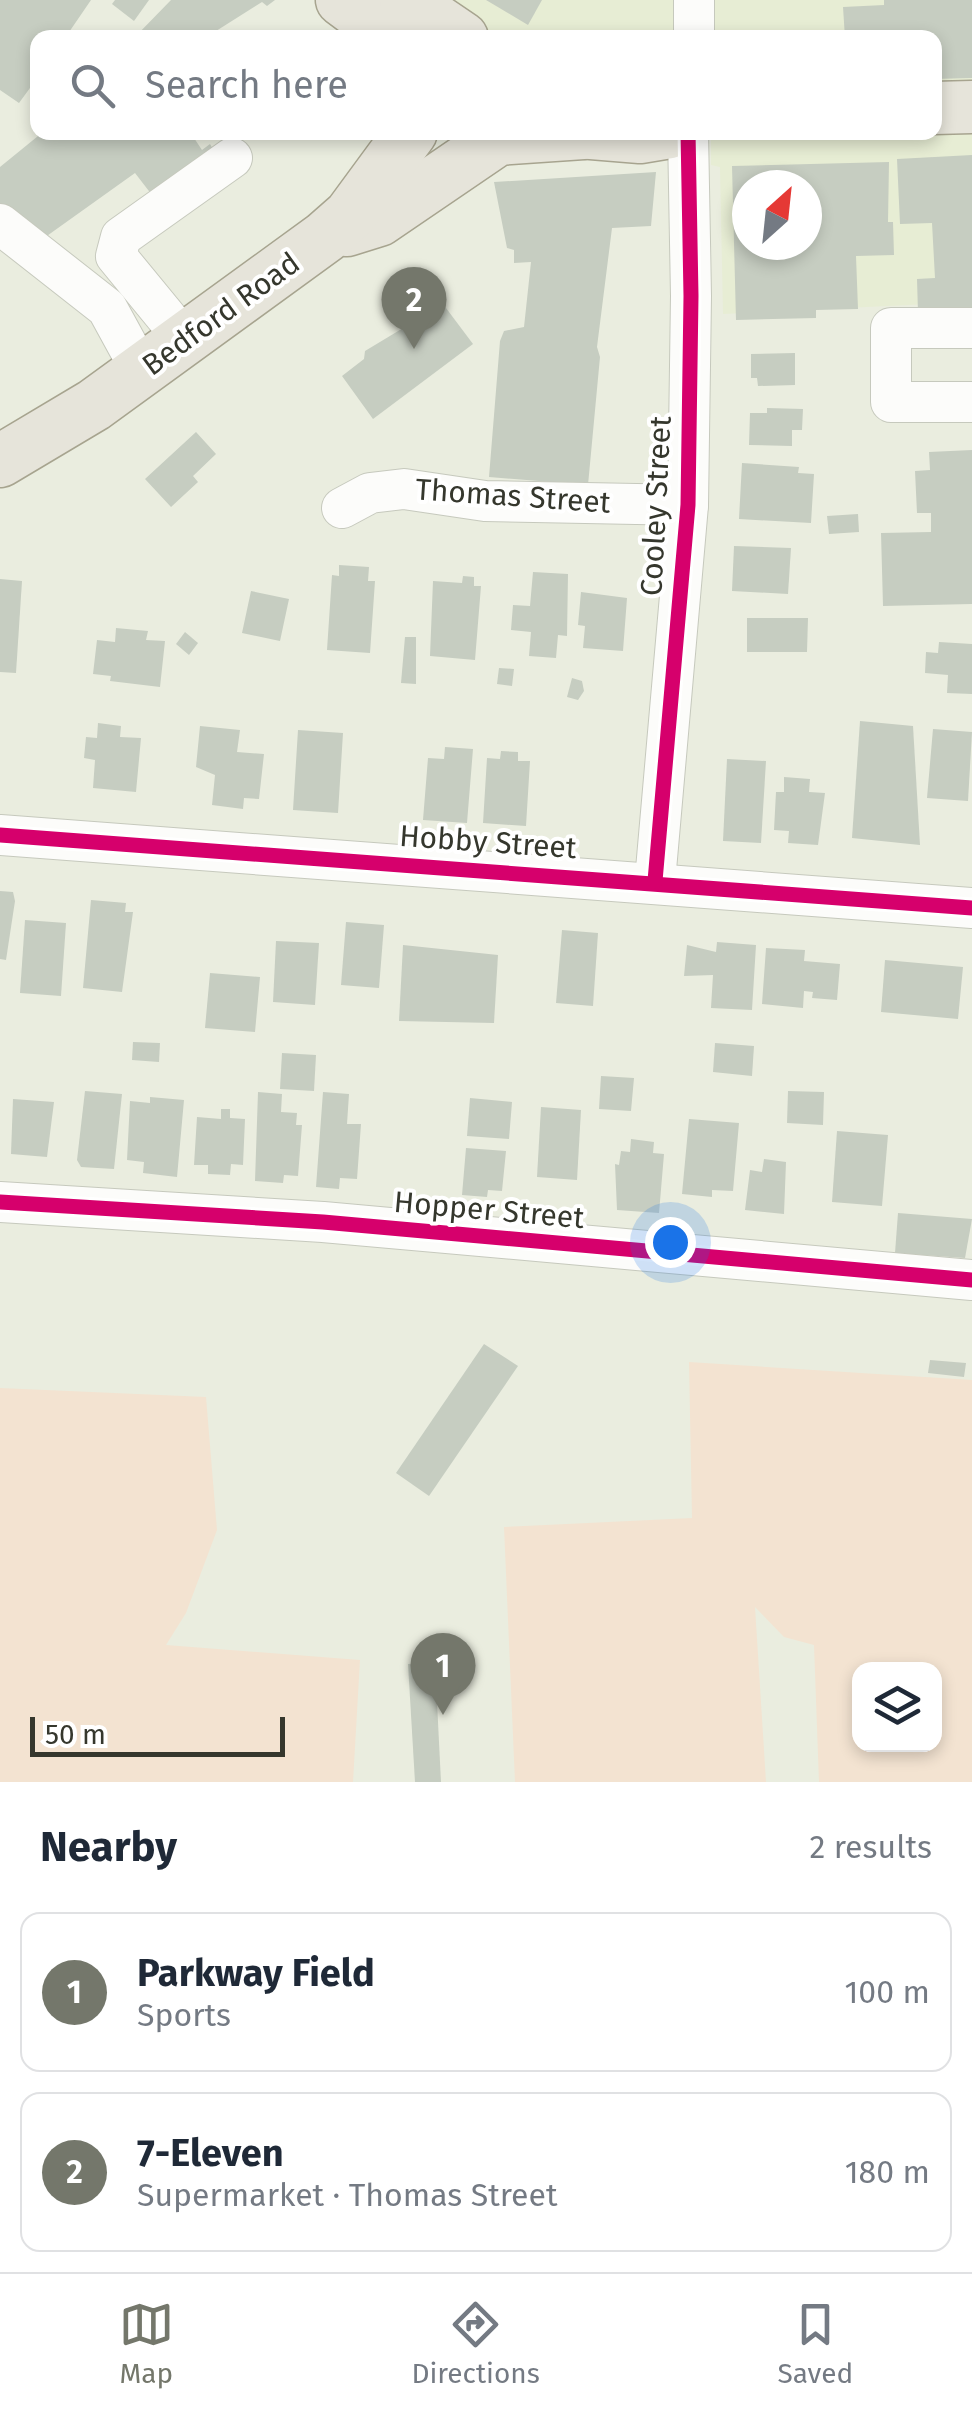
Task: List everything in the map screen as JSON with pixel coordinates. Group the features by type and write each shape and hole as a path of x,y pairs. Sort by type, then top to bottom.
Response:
{"main road":[{"path":"406,0 450,30"},
{"path":"349,14 379,30"},
{"path":"942,108 972,107"},
{"path":"363,140 338,226 379,220 498,140"},
{"name":"Bedford Road","path":"0,461 142,372 338,226 405,140"}],"street":[{"path":"694,0 694,30"},
{"name":"Cooley Street","path":"655,881 688,504 688,140"},
{"path":"184,340 116,256 120,236 232,158"},
{"path":"0,224 107,308 142,372"},
{"path":"972,328 891,328 892,402 972,402"},
{"name":"Thomas Street","path":"342,508 370,493 404,489 485,501 688,504"},
{"name":"Hobby Street","path":"0,835 655,881 972,908"},
{"name":"Hopper Street","path":"0,1202 323,1222 972,1280"}],"shaded area":[{"path":"431,0 972,0 972,302 723,314 720,167 711,165 711,140 942,140 942,30 486,30"},
{"path":"689,1362 972,1380 972,1782 819,1782 814,1645 784,1637 755,1607 766,1782 515,1782 504,1527 692,1518"},
{"path":"0,1388 206,1397 217,1530 186,1613 166,1645 360,1660 353,1782 0,1782"}],"building":[{"path":"0,0 91,0 70,30 30,30 30,88 19,103 0,90"},
{"path":"115,0 149,0 134,21 112,4"},
{"path":"171,0 275,0 267,6 262,2 218,30 142,30"},
{"path":"486,0 542,0 528,25"},
{"path":"884,0 972,0 972,78 942,79 942,30 844,30 843,7 884,5"},
{"path":"33,140 195,140 202,150 210,144 214,151 152,195 135,173 37,243 0,215 0,167"},
{"path":"972,155 972,311 918,313 917,279 935,278 932,223 900,224 897,159"},
{"path":"889,162 888,222 893,222 894,255 856,256 858,309 816,310 816,318 736,320 734,260 822,260 822,170 732,170 732,166"},
{"path":"656,172 651,226 612,228 597,347 600,357 588,485 489,477 500,341 504,331 524,327 531,262 514,263 514,250 507,248 494,182"},
{"path":"443,304 473,344 373,419 342,376 364,359 365,351"},
{"path":"795,353 795,385 758,386 757,378 751,378 751,354"},
{"path":"767,408 803,409 802,430 792,430 792,446 749,445 750,413 767,413"},
{"path":"196,432 216,454 193,476 198,482 171,507 145,479"},
{"path":"972,450 972,604 883,606 881,533 931,532 931,513 917,513 915,471 930,470 929,452"},
{"path":"742,463 799,467 798,473 814,474 811,523 739,519"},
{"path":"858,514 859,532 829,534 827,516"},
{"path":"734,546 791,548 788,594 732,591"},
{"path":"339,565 369,567 368,581 375,581 370,653 327,650 332,575 339,576"},
{"path":"533,572 568,574 567,636 558,635 556,658 529,656 531,632 511,630 513,605 530,606"},
{"path":"463,576 474,577 474,586 481,586 475,660 430,656 433,581 462,583"},
{"path":"0,579 22,581 16,673 0,672"},
{"path":"251,591 289,599 280,641 242,633"},
{"path":"581,592 627,598 623,651 583,648 585,626 578,625"},
{"path":"747,618 808,618 807,652 747,652"},
{"path":"116,628 148,631 146,640 165,641 160,687 110,681 111,676 93,674 97,640 115,642"},
{"path":"185,632 198,643 189,655 176,644"},
{"path":"405,637 416,637 416,684 401,683"},
{"path":"939,642 972,644 972,694 947,693 948,675 925,673 926,652 938,653"},
{"path":"499,668 514,669 512,686 497,684"},
{"path":"572,678 582,681 584,691 578,700 567,697"},
{"path":"860,721 913,726 920,845 852,838"},
{"path":"98,723 121,726 120,737 141,738 136,792 93,788 95,760 84,758 86,737 97,738"},
{"path":"200,726 240,730 237,752 264,754 259,799 244,798 243,809 212,805 215,775 196,767"},
{"path":"933,729 972,732 968,801 927,798"},
{"path":"298,730 343,733 338,813 293,810"},
{"path":"445,747 473,749 467,823 423,820 428,758 444,759"},
{"path":"501,751 518,752 518,761 530,761 526,826 483,823 487,758 500,759"},
{"path":"727,759 766,761 761,843 723,841"},
{"path":"784,777 810,779 809,792 825,793 818,845 788,843 789,831 774,830 776,792 784,792"},
{"path":"0,891 13,892 15,901 6,960 0,959"},
{"path":"91,900 126,903 125,912 133,912 122,992 83,988"},
{"path":"25,920 66,923 61,996 20,993"},
{"path":"346,922 384,925 379,988 341,985"},
{"path":"562,930 598,933 593,1006 556,1003"},
{"path":"276,941 319,943 315,1005 273,1002"},
{"path":"717,942 756,945 752,1010 711,1008 713,975 684,976 687,945 716,952"},
{"path":"403,945 498,955 494,1023 399,1021"},
{"path":"766,948 805,950 804,961 840,964 837,1000 812,998 813,992 804,991 803,1008 762,1004"},
{"path":"885,960 963,967 958,1019 881,1012"},
{"path":"210,973 260,977 255,1032 205,1028"},
{"path":"133,1042 160,1043 159,1062 132,1060"},
{"path":"715,1043 754,1046 752,1076 713,1072"},
{"path":"282,1053 316,1055 314,1091 280,1089"},
{"path":"601,1076 634,1078 631,1111 599,1109"},
{"path":"85,1091 122,1094 114,1169 81,1167 77,1160"},
{"path":"788,1091 824,1092 823,1125 787,1123"},
{"path":"258,1092 282,1094 281,1112 297,1113 296,1125 302,1125 298,1176 284,1175 283,1183 255,1181"},
{"path":"323,1092 349,1094 347,1124 361,1124 357,1179 340,1178 339,1189 316,1187"},
{"path":"150,1097 184,1100 177,1177 143,1173 144,1162 127,1160 130,1101 150,1103"},
{"path":"470,1098 512,1102 509,1139 467,1136"},
{"path":"13,1099 54,1102 47,1157 11,1154"},
{"path":"541,1107 581,1110 577,1180 537,1177"},
{"path":"221,1109 230,1109 230,1118 245,1119 243,1165 231,1164 230,1175 208,1174 208,1165 194,1165 197,1117 221,1119"},
{"path":"689,1119 739,1123 733,1191 712,1190 712,1197 682,1194"},
{"path":"837,1131 888,1135 882,1206 832,1202"},
{"path":"631,1139 654,1142 653,1153 664,1154 659,1213 617,1210 615,1164 619,1165 621,1151 630,1152"},
{"path":"466,1148 506,1151 502,1191 488,1190 487,1197 462,1195"},
{"path":"764,1159 786,1162 784,1214 745,1210 750,1170 762,1172"},
{"path":"898,1213 972,1219 965,1258 895,1253"},
{"path":"484,1344 518,1366 429,1496 396,1473"},
{"path":"930,1360 966,1363 964,1377 928,1373"},
{"path":"435,1662 441,1782 415,1782 408,1664"}],"cycle path":[{"path":"655,881 688,505 688,140"},
{"path":"0,835 972,908"},
{"path":"0,1202 323,1222 972,1280"}],"place":[{"name":"7-Eleven","path":"414,349"},
{"name":"Parkway Field","path":"443,1715"}]}
